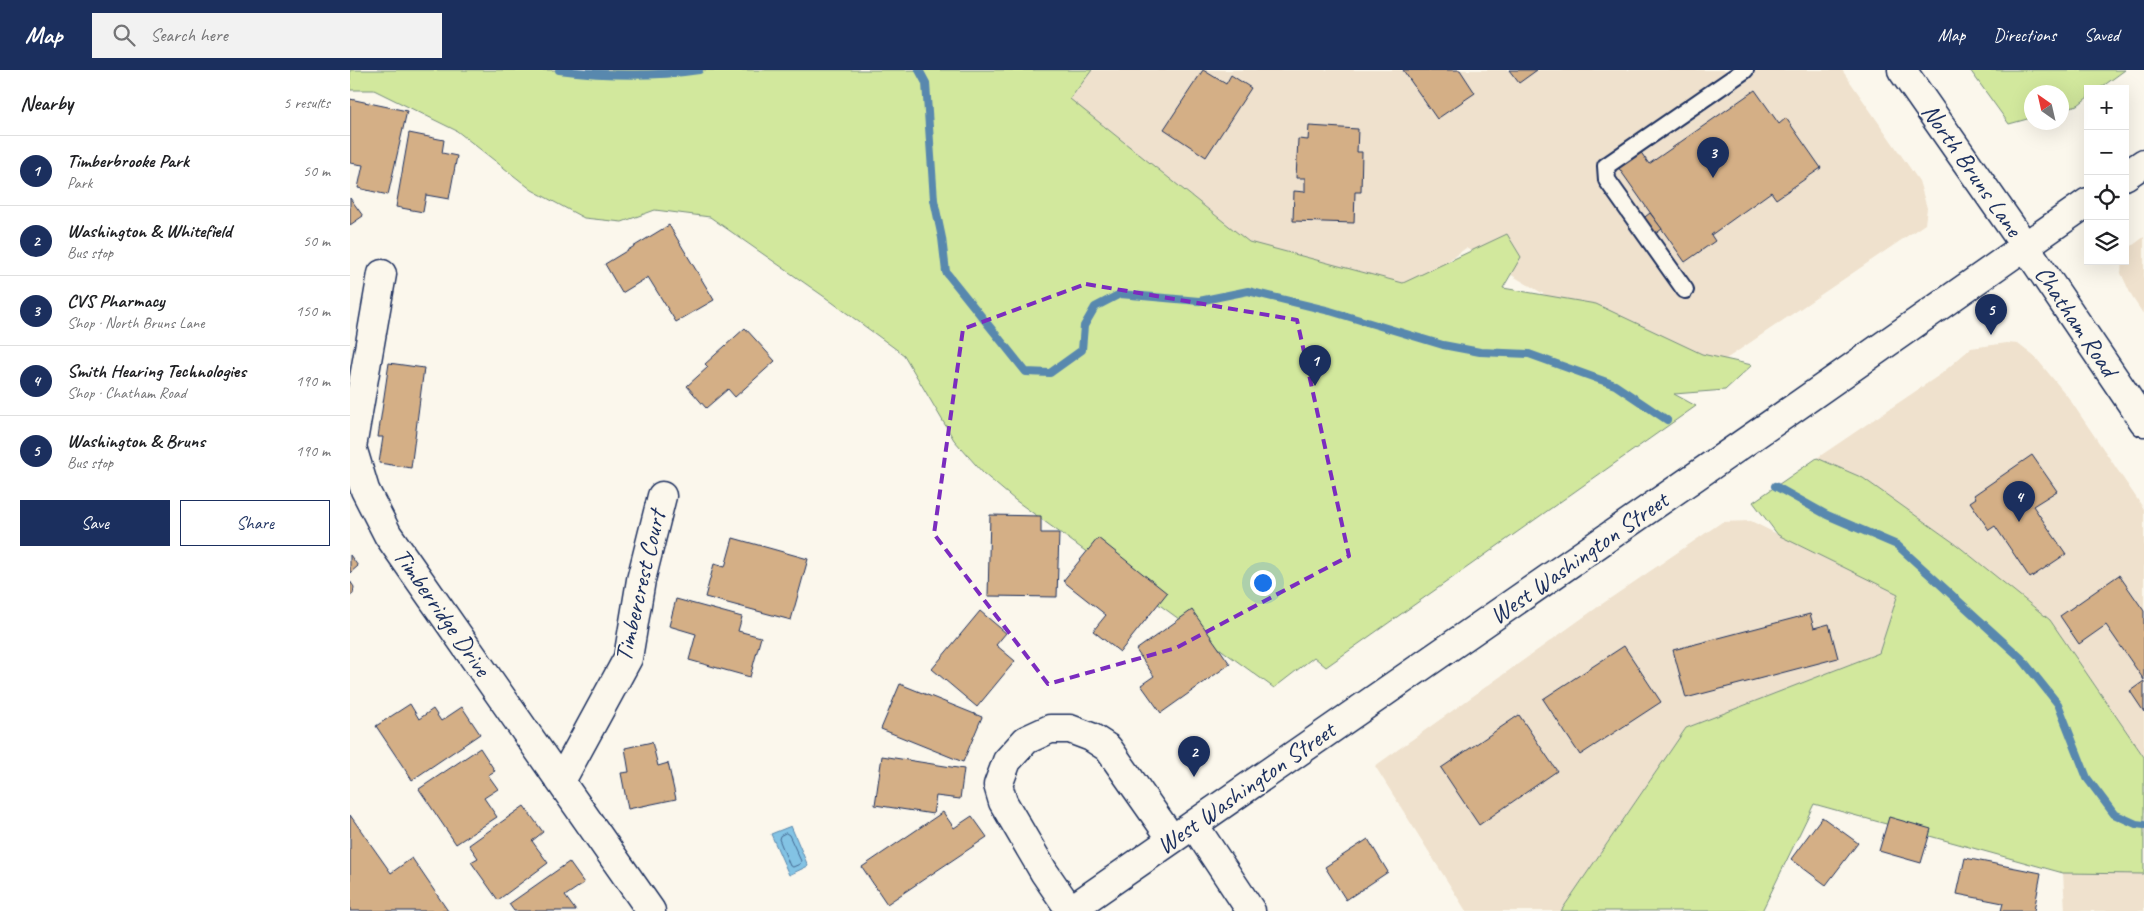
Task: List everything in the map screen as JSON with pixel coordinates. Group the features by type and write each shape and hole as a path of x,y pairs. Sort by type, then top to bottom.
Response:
{"street":[{"name":"North Bruns Lane","path":"1902,70 2025,246"},
{"path":"2126,175 2144,163"},
{"name":"West Washington Street","path":"1069,911 1642,515 2084,205"},
{"name":"Chatham Road","path":"2025,246 2144,422"},
{"name":"Timberridge Drive","path":"382,274 352,447 365,490 388,535 651,911"},
{"name":"Timbercrest Court","path":"561,781 628,658 641,580 662,496"},
{"path":"1069,911 1002,802 998,784 1006,761 1026,740 1050,729 1070,729 1091,736 1108,748 1172,839"},
{"path":"1194,825 1251,911"}],"lane":[{"path":"1685,290 1606,180 1606,166 1745,70"}],"highlighted area":[{"path":"1086,284 1297,320 1349,556 1176,648 1048,684 934,534 963,329"}],"shaded area":[{"path":"1022,70 1842,70 1919,181 1927,208 1925,224 1692,382 1466,248 1408,290 1256,254"},
{"path":"2144,237 2144,315 2132,297 2121,273 2122,265 2129,265 2129,248"},
{"path":"2007,343 2018,344 2036,358 2068,397 2144,509 2144,757 2050,620 1863,478 1817,458 1941,374 1971,348"},
{"path":"1751,521 1898,594 1879,653 1686,728 1561,911 1466,911 1375,766 1602,604 1722,522"},
{"path":"2063,873 2144,874 2144,911 2065,911"}],"green space":[{"path":"350,70 1092,70 1070,99 1249,242 1403,283 1507,234 1521,257 1503,288 1596,304 1702,354 1752,365 1725,390 1674,394 1696,406 1326,667 1314,657 1274,688 1015,500 983,473 954,440 904,355 710,217 655,210 622,222 584,218 532,190 457,131 374,90 350,90"},
{"path":"1970,70 2125,70 2104,85 2084,85 2084,100 2078,105 2069,107 2069,85 2024,85 2024,120 2009,124"},
{"path":"1817,458 1863,478 1957,545 2050,620 2144,757 2144,874 2063,873 1814,804 1762,911 1561,911 1686,728 1879,653 1898,594 1778,535 1753,502"}],"water":[{"path":"791,826 808,866 789,875 771,834"}],"building":[{"path":"1203,70 1226,84 1231,75 1251,88 1206,157 1164,129"},
{"path":"1403,70 1460,70 1475,93 1437,119"},
{"path":"1509,70 1537,70 1519,83"},
{"path":"1755,90 1779,124 1786,118 1821,168 1776,199 1771,192 1711,235 1715,241 1685,262 1618,167 1640,151 1649,164"},
{"path":"350,99 407,111 388,195 358,188 363,165 350,163"},
{"path":"1309,126 1358,129 1357,152 1362,152 1361,192 1355,192 1354,223 1293,221 1294,191 1305,192 1305,178 1296,178 1298,139 1308,140"},
{"path":"409,133 444,140 442,153 457,156 449,199 426,195 423,212 396,207"},
{"path":"350,198 363,216 350,225"},
{"path":"1650,213 1662,229 1647,240 1636,224"},
{"path":"669,225 714,300 676,322 648,277 622,293 605,264"},
{"path":"745,328 775,361 735,397 728,389 706,408 687,386 708,367 705,364"},
{"path":"389,363 424,368 411,468 379,463 383,437 378,437"},
{"path":"2032,455 2057,491 2033,506 2066,554 2030,578 1995,526 1989,530 1970,502 1976,498 1974,495"},
{"path":"990,515 1041,516 1041,533 1059,533 1057,597 988,596"},
{"path":"733,538 808,559 791,620 705,597 714,564 725,567"},
{"path":"1098,538 1167,593 1120,652 1093,631 1106,615 1063,581"},
{"path":"350,555 358,566 350,573"},
{"path":"2119,575 2144,611 2144,680 2106,625 2079,644 2060,616"},
{"path":"350,581 354,587 353,594 350,596"},
{"path":"676,599 742,617 738,631 761,637 750,677 689,660 696,634 669,626"},
{"path":"1192,610 1230,664 1161,713 1141,685 1154,676 1136,650"},
{"path":"980,611 1006,633 996,645 1015,661 977,707 932,669"},
{"path":"1810,614 1814,628 1829,624 1838,658 1686,698 1673,650"},
{"path":"1624,646 1661,702 1580,755 1543,699"},
{"path":"2144,681 2144,712 2130,691"},
{"path":"900,684 982,717 963,762 881,729"},
{"path":"410,704 419,719 433,709 441,721 462,707 480,734 412,780 376,726"},
{"path":"1519,715 1557,771 1479,825 1441,768"},
{"path":"652,742 658,766 668,763 676,799 628,809 621,773 629,772 625,748"},
{"path":"480,748 495,771 488,775 498,789 484,798 497,817 456,844 419,789"},
{"path":"882,756 964,769 960,799 936,796 933,814 875,805"},
{"path":"524,806 543,832 532,841 548,863 498,900 471,862 478,858 469,845"},
{"path":"943,812 954,828 972,816 987,837 887,904 862,867"},
{"path":"350,815 391,873 412,858 448,911 350,911"},
{"path":"1822,817 1858,843 1826,885 1791,859"},
{"path":"1889,817 1931,829 1921,863 1879,851"},
{"path":"1368,839 1388,872 1346,900 1325,867"},
{"path":"1965,858 2041,873 2034,911 2001,911 2003,903 1957,894"},
{"path":"569,862 584,883 565,896 576,911 514,911 509,904"}],"waterway":[{"path":"559,70 629,75 699,70"},
{"path":"919,70 926,83 934,200 942,238 946,272 1026,372 1050,373 1082,350 1084,326 1095,307 1120,294 1199,301 1248,291 1330,311 1443,345 1480,352 1529,354 1615,385 1667,420"},
{"path":"1775,486 1827,515 1897,545 2021,658 2058,704 2087,778 2114,814 2136,824 2144,825"}],"place":[{"name":"CVS Pharmacy","path":"1713,178"},
{"name":"Washington & Bruns","path":"1991,335"},
{"name":"Timberbrooke Park","path":"1315,386"},
{"name":"Smith Hearing Technologies","path":"2019,522"},
{"name":"Washington & Whitefield","path":"1194,777"}]}
